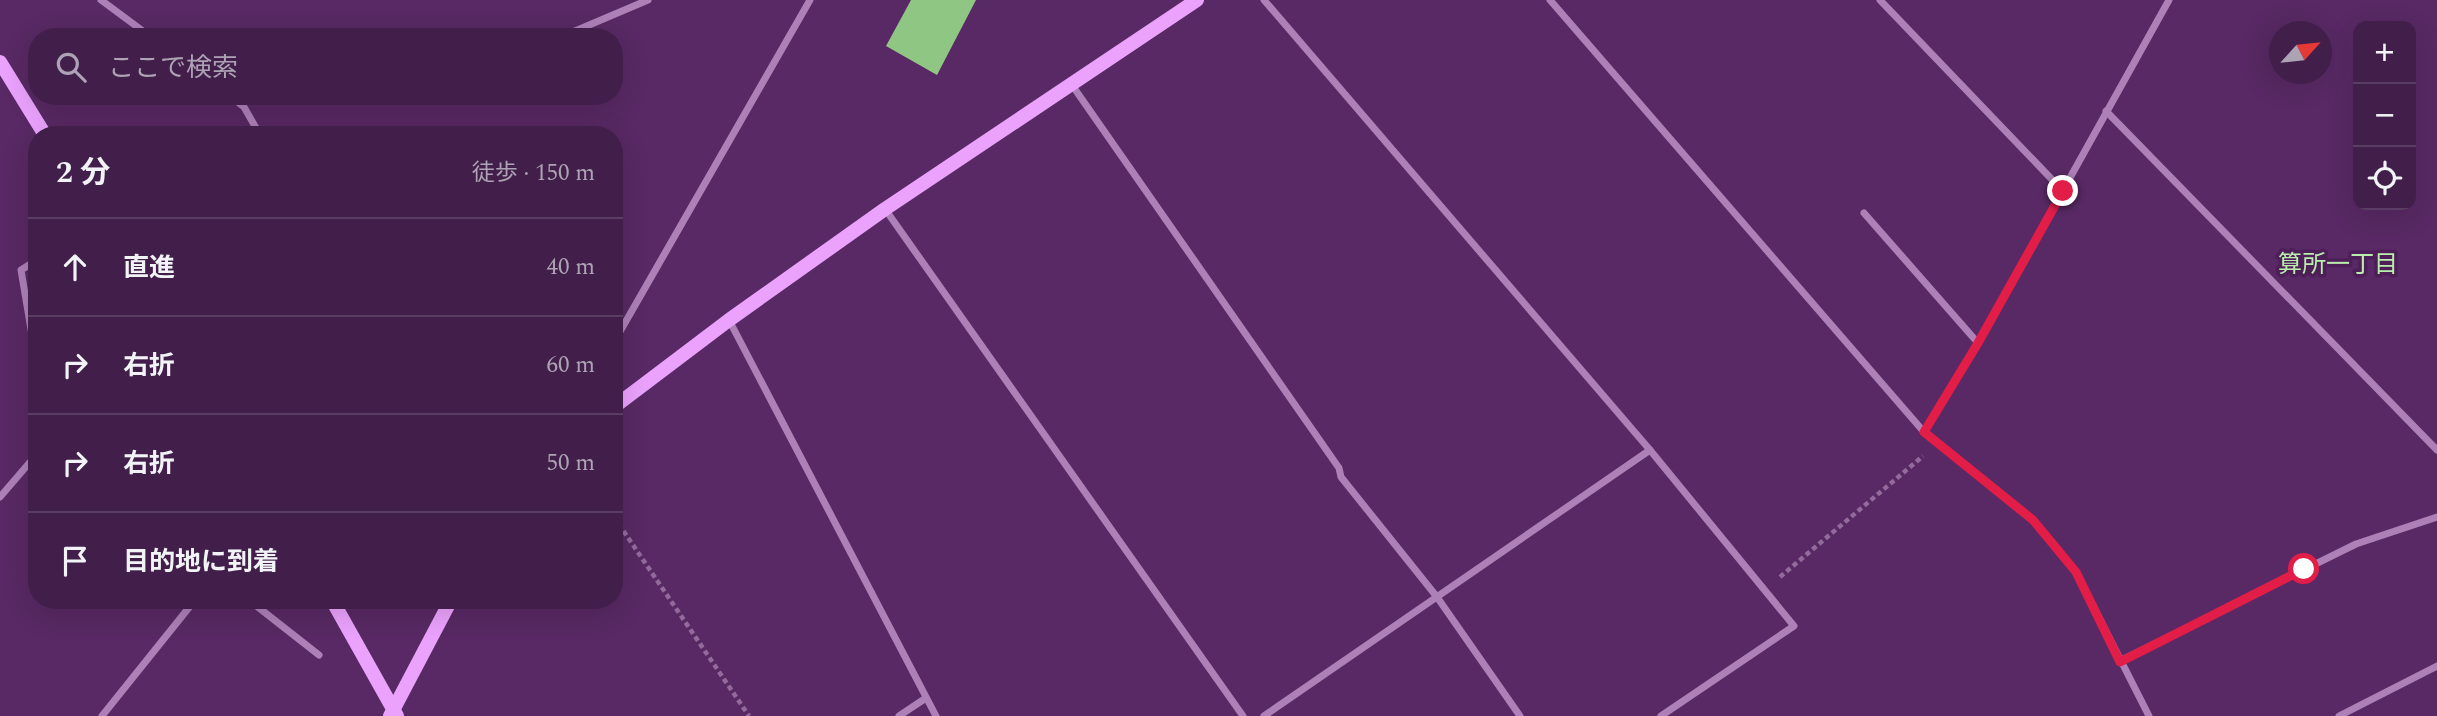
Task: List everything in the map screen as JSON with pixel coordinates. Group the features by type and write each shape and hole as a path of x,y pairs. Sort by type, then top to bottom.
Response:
{"street":[{"path":"101,0 138,28"},
{"path":"582,28 648,0"},
{"path":"623,326 810,0"},
{"path":"623,400 729,320 885,209 1197,0"},
{"path":"1264,0 1650,450 1794,626 1661,716"},
{"path":"1550,0 1924,432 2033,520 2076,572 2150,716"},
{"path":"1880,0 2063,191"},
{"path":"1924,432 1978,343 2169,0"},
{"path":"0,62 39,126"},
{"path":"1071,84 1339,468 1341,477 1437,597 1520,716"},
{"path":"241,105 255,126"},
{"path":"2106,111 2437,450"},
{"path":"885,209 1243,716"},
{"path":"1864,213 1978,343"},
{"path":"28,266 21,270 28,312"},
{"path":"729,320 936,716"},
{"path":"1264,716 1650,450"},
{"path":"0,497 28,464"},
{"path":"2120,662 2356,544 2437,517"},
{"path":"102,716 188,609"},
{"path":"261,609 319,654"},
{"path":"337,609 394,714"},
{"path":"394,714 446,609"},
{"path":"2339,716 2437,666"},
{"path":"899,716 926,698"}],"path":[{"path":"1765,589 1937,444"},
{"path":"623,530 749,716"}],"building":[{"path":"911,0 976,0 937,75 886,46"}],"district":[{"name":"算所一丁目","path":"2338,265"}],"route":[{"path":"2063,191 1978,343 1924,432 2033,520 2076,572 2120,662 2304,569"}]}
